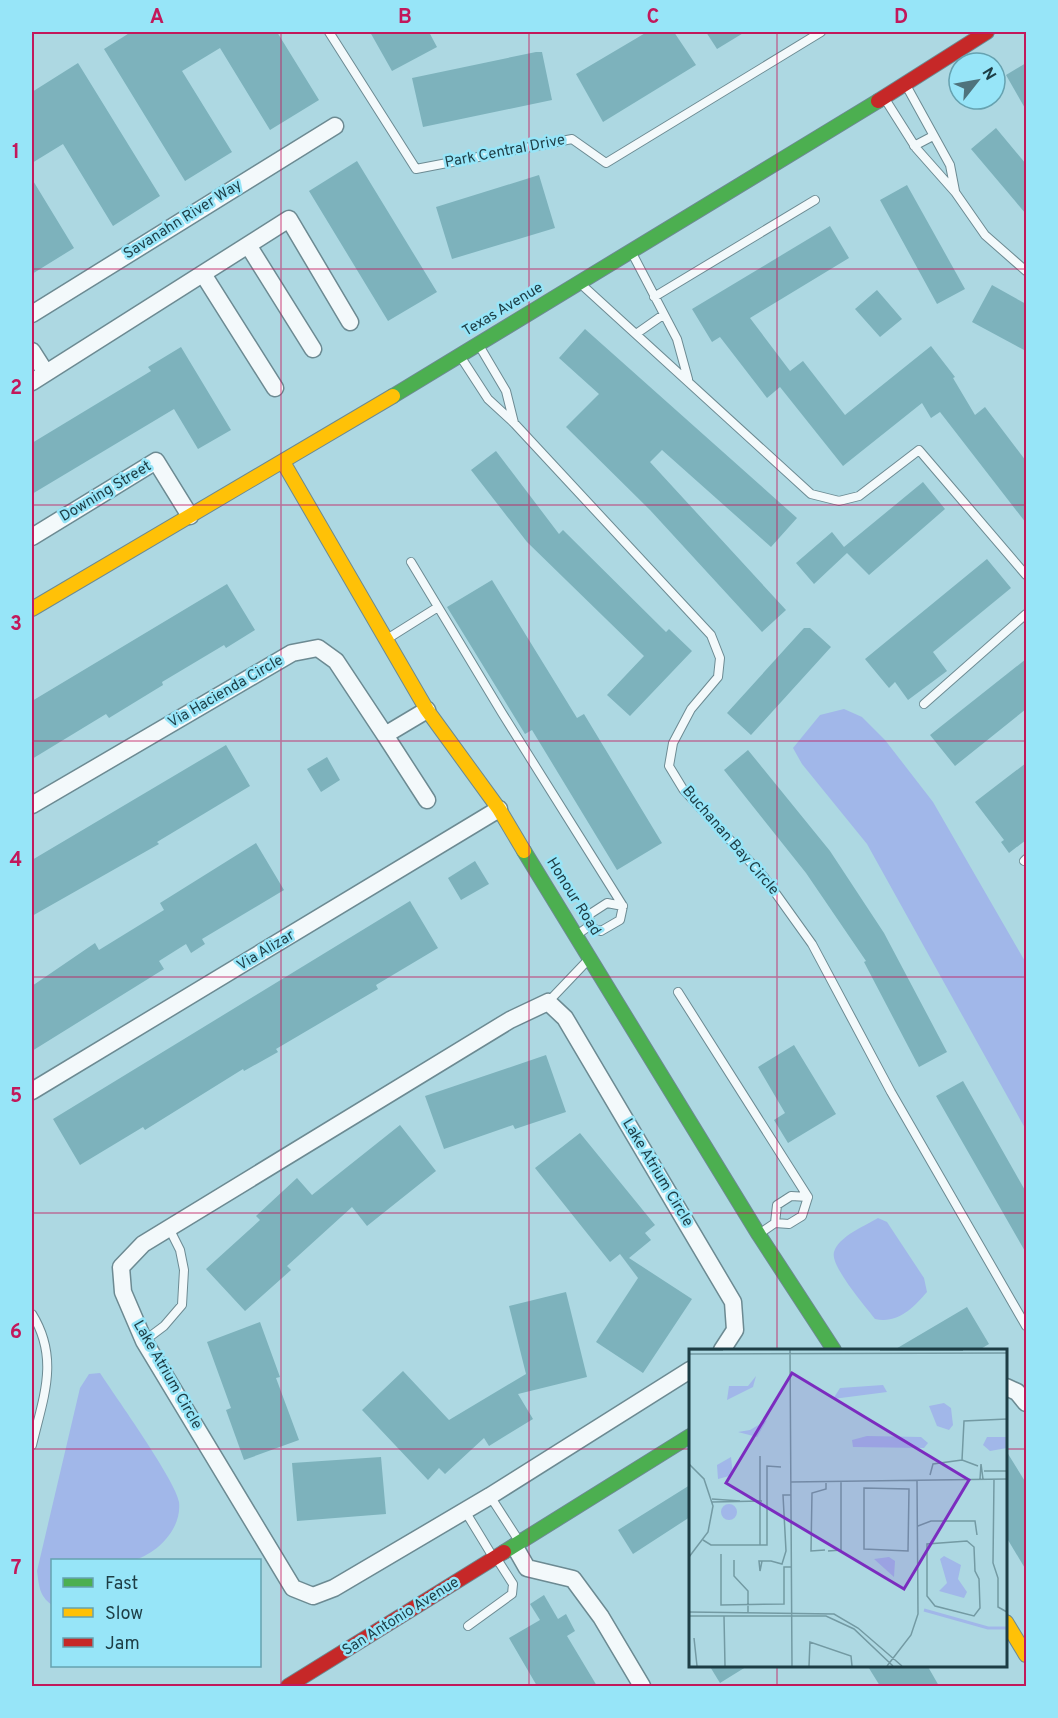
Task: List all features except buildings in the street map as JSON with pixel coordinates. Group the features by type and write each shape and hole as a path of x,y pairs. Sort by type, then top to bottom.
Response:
{"street":[{"name":"Texas Avenue","path":"32,609 460,356 987,32"},
{"name":"Savanahn River Way","path":"32,314 334,126"},
{"path":"32,382 289,219 350,322"},
{"path":"248,245 313,349"},
{"path":"203,274 275,388"},
{"path":"32,351 46,373"},
{"name":"Downing Street","path":"32,537 156,461 190,516"},
{"name":"Honour Road","path":"283,462 427,710 583,931 591,957 830,1349"},
{"name":"Via Hacienda Circle","path":"32,805 292,653 318,648 336,661 427,800"},
{"path":"385,735 427,710"},
{"name":"Via Alizar","path":"32,1091 499,809"},
{"name":"Lake Atrium Circle","path":"689,1371 465,1511 334,1588 313,1596 293,1588 144,1341 123,1292 121,1267 143,1244 510,1020 548,1002 565,1018 733,1302 735,1330 723,1349"},
{"path":"1007,1388 1017,1392 1026,1403"},
{"name":"San Antonio Avenue","path":"288,1686 496,1559 689,1437"},
{"path":"518,1545 527,1568 573,1579 601,1617 642,1686"},
{"path":"1007,1625 1026,1655"}],"lane":[{"name":"Park Central Drive","path":"329,32 416,169 572,139 606,163 817,33"},
{"path":"905,84 950,165 955,192"},
{"path":"884,97 914,146 955,192 985,235 1026,271"},
{"path":"914,146 933,136"},
{"path":"654,297 815,200"},
{"path":"631,251 677,339 688,380"},
{"path":"579,283 812,494 839,501 859,496 919,450 1026,575"},
{"path":"636,334 663,315"},
{"name":"Buchanan Bay Circle","path":"478,344 506,391 514,423"},
{"name":"Buchanan Bay Circle","path":"460,356 488,399 514,423 711,635 720,658 718,677 691,709 673,743 669,766 683,789 764,877 812,944 891,1092 1026,1326"},
{"path":"411,562 623,906 620,920 601,931 583,931 590,914 608,903 623,906"},
{"path":"386,639 438,607"},
{"path":"924,704 1026,615"},
{"name":"Lake Atrium Circle","path":"548,1002 591,957"},
{"path":"678,992 808,1197 802,1216 789,1224 775,1223 759,1235"},
{"path":"775,1223 777,1205 791,1196 808,1197"},
{"path":"144,1341 164,1326 182,1305 184,1270 180,1250 169,1228"},
{"path":"32,1314 43,1332 49,1373 32,1446"},
{"path":"490,1496 518,1545"},
{"path":"465,1511 513,1584 512,1594 468,1626"}],"water":[{"path":"844,709 862,717 885,740 933,802 1026,963 1026,1130 867,844 802,764 793,748 820,715"},
{"path":"878,1218 887,1222 924,1278 927,1292 916,1304 898,1317 883,1320 875,1319 843,1276 834,1258 834,1252 841,1241"},
{"path":"100,1373 144,1438 168,1476 179,1502 179,1512 173,1530 167,1538 152,1551 137,1559 51,1559 51,1604 42,1594 37,1571 80,1388 89,1374"}],"traffic: fast":[{"path":"393,396 878,101"},
{"path":"524,851 759,1235 833,1349"},
{"path":"504,1552 689,1437"}],"traffic: slow":[{"path":"32,609 393,396"},
{"path":"283,462 427,710 499,809 524,851"},
{"path":"1007,1624 1026,1655"}],"traffic: jam":[{"path":"878,101 987,32"},
{"path":"288,1686 504,1552"}]}
